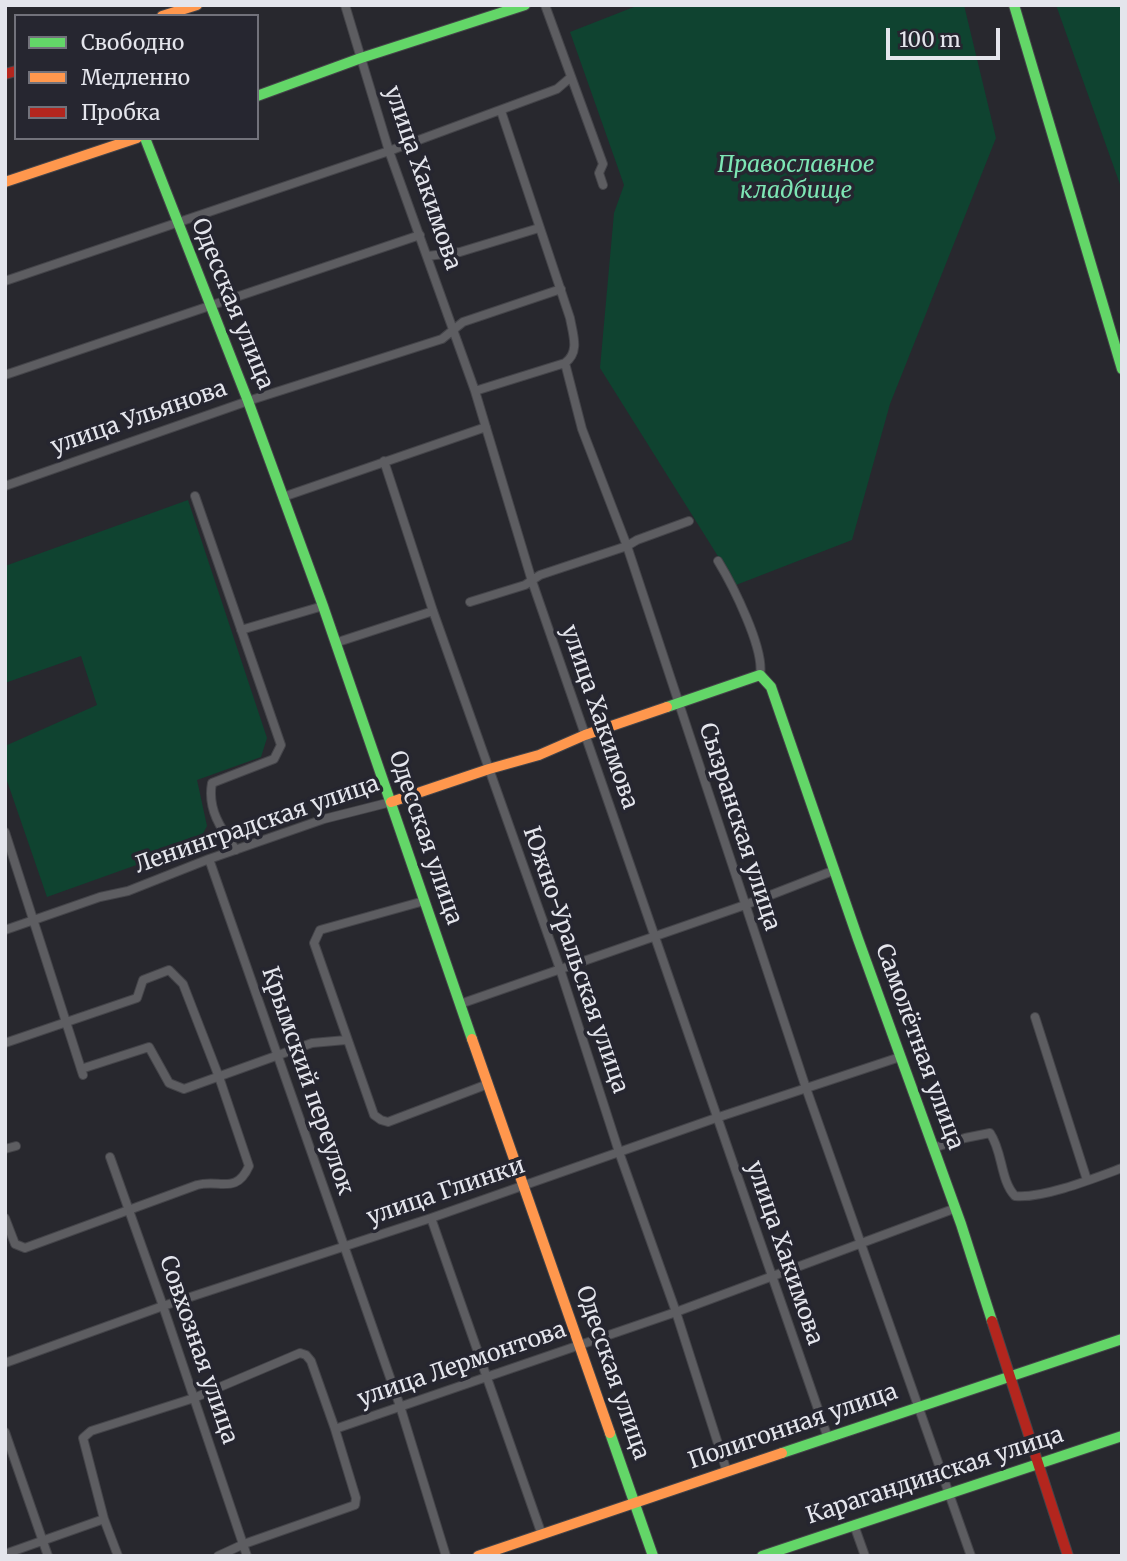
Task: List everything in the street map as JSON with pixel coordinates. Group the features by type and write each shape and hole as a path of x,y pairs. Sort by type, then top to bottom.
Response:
{"street":[{"path":"168,14 197,5"},
{"name":"улица Хакимова","path":"345,5 389,151 475,391 532,581 828,1438"},
{"path":"259,95 361,58 525,5"},
{"path":"545,5 603,164 599,173 603,185"},
{"path":"1014,5 1122,369"},
{"path":"5,281 501,111 556,89 571,77"},
{"name":"Сызранская улица","path":"501,111 570,318 575,347 573,357 565,363 582,429 627,546 806,1087 971,1556"},
{"path":"5,182 131,140"},
{"name":"Одесская улица","path":"146,140 284,497 653,1556"},
{"path":"428,256 460,252 539,228"},
{"path":"5,376 420,235"},
{"name":"улица Ульянова","path":"5,486 248,401 442,339 463,322 561,289"},
{"path":"475,391 565,363"},
{"path":"284,497 486,427"},
{"name":"Южно-Уральская улица","path":"384,461 433,611 560,968 727,1472"},
{"path":"195,496 281,745 274,759 212,783 209,795 211,808 236,850"},
{"path":"470,602 689,521"},
{"name":"Самолётная улица","path":"718,561 734,588 760,660 760,675 771,687 900,1057 956,1208 1068,1556"},
{"path":"242,630 323,606"},
{"path":"335,643 433,611"},
{"name":"Ленинградская улица","path":"5,930 100,897 128,891 209,859 340,814 391,802 539,755 585,735 760,675"},
{"path":"5,832 82,1072 149,1047 169,1083 184,1088 312,1043 346,1040"},
{"name":"Крымский переулок","path":"209,859 400,1406 446,1556"},
{"path":"460,1004 745,905 835,870"},
{"path":"424,901 320,930 316,937 314,948 346,1040 374,1115 381,1120 388,1122 488,1084"},
{"path":"5,1043 137,998 143,980 169,970 183,984 219,1077 249,1166 245,1176 237,1182 226,1185 206,1183 25,1248 15,1244 5,1218"},
{"path":"1035,1017 1087,1180"},
{"name":"улица Глинки","path":"5,1363 163,1306 431,1218 806,1087 900,1057"},
{"path":"933,1148 990,1133 996,1142 1009,1186 1015,1196 1023,1197 1122,1168"},
{"path":"5,1149 16,1146"},
{"name":"Совхозная улица","path":"110,1157 247,1556"},
{"name":"улица Лермонтова","path":"335,1429 772,1278 956,1208"},
{"path":"431,1218 542,1535"},
{"name":"Полигонная улица","path":"478,1556 1122,1339"},
{"path":"118,1556 104,1519 83,1438 91,1430 194,1398 300,1353 306,1355 311,1361 335,1429 356,1498 355,1504 218,1556"},
{"path":"5,1432 48,1556"},
{"name":"Карагандинская улица","path":"762,1556 1122,1436"},
{"path":"5,1554 104,1519"},
{"path":"854,1525 864,1556"}],"green space":[{"name":"Православное кладбище","path":"639,5 964,5 996,138 890,404 852,540 736,585 600,368 614,213 624,185 570,32"},
{"path":"1056,5 1122,5 1122,190"},
{"path":"188,500 267,738 261,757 197,780 207,826 198,843 47,897 5,775 5,746 97,705 81,656 5,683 5,566"}],"traffic: fast":[{"path":"259,95 361,58 525,5"},
{"path":"1014,5 1122,369"},
{"path":"146,140 248,401 323,606 472,1039"},
{"path":"667,707 760,675 771,687 961,1224 992,1321"},
{"path":"782,1453 1122,1339"},
{"path":"610,1433 653,1556"},
{"path":"762,1556 1122,1436"}],"traffic: slow":[{"path":"168,14 197,5"},
{"path":"5,182 131,140"},
{"path":"391,802 539,755 585,735 667,707"},
{"path":"472,1039 610,1433"},
{"path":"478,1556 782,1453"}],"traffic: jam":[{"path":"5,74 14,72"},
{"path":"992,1321 1068,1556"}]}
